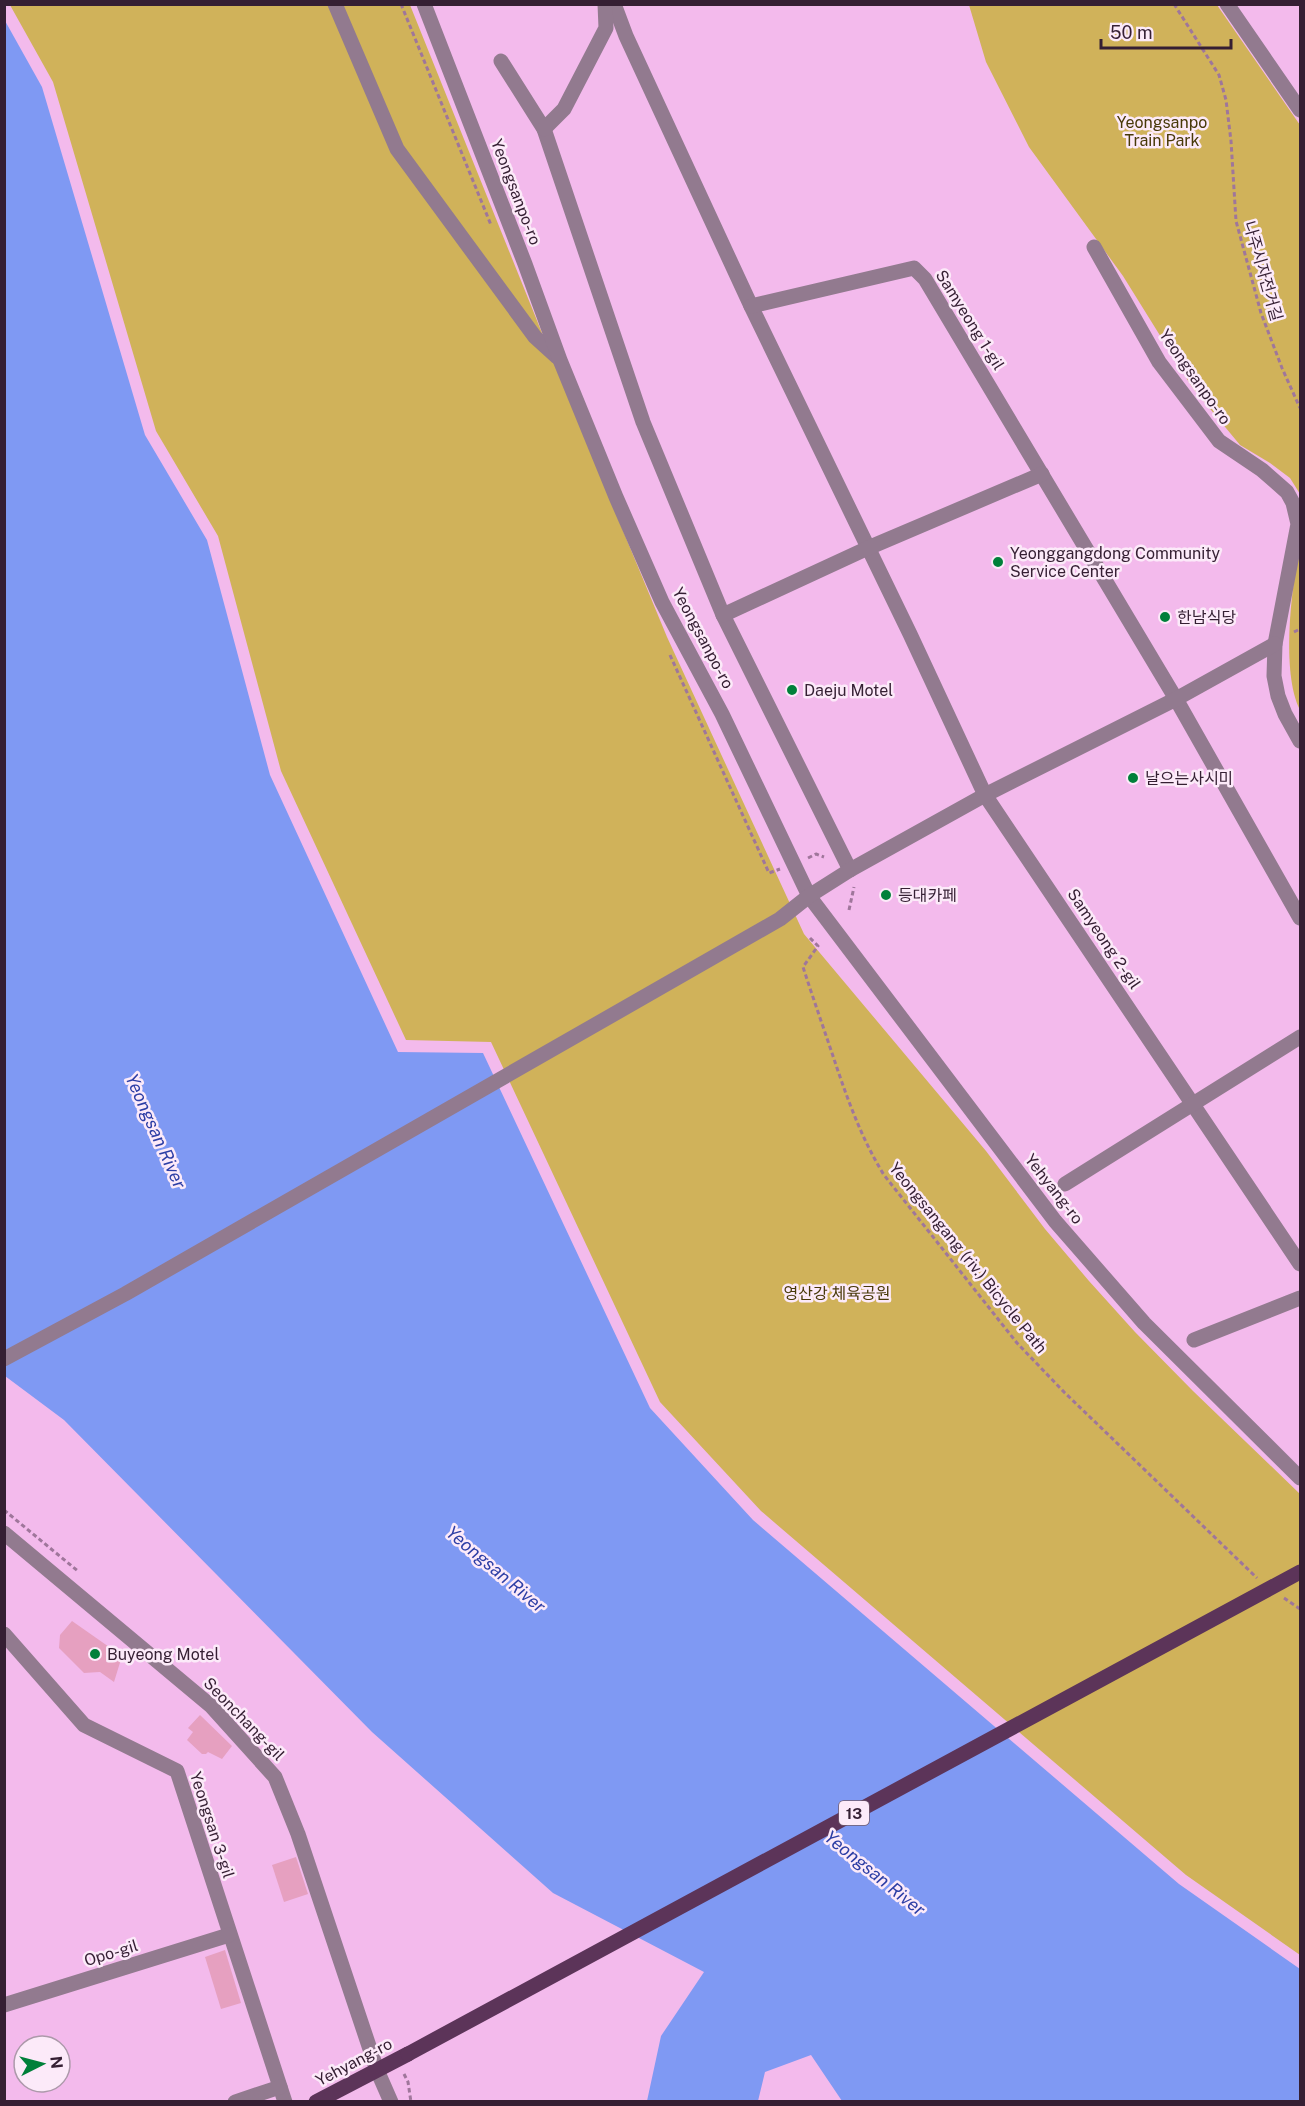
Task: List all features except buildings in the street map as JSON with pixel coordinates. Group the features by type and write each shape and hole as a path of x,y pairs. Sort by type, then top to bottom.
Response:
{"main road":[{"name":"13","path":"403,2057 1300,1572"},
{"name":"Yehyang-ro","path":"316,2102 403,2057"}],"street":[{"path":"335,4 397,149 535,337 560,360"},
{"name":"Yeongsanpo-ro","path":"424,4 560,360 662,602 722,714 810,896"},
{"path":"544,129 564,109 606,28 605,4"},
{"path":"614,4 626,36 751,306 910,634 985,795"},
{"path":"1227,4 1300,110"},
{"path":"501,61 544,129 643,422 723,615 850,870"},
{"name":"Yeongsanpo-ro","path":"1094,247 1159,362 1219,441 1262,470 1287,492 1293,503 1298,525 1297,539 1275,644 1274,676 1285,714 1300,741"},
{"name":"Samyeong 1-gil","path":"751,306 914,268 925,279 1176,699"},
{"path":"723,615 868,548 1042,474"},
{"path":"4,1359 125,1294 780,919 850,870 985,795 1176,699 1275,644"},
{"path":"1176,699 1300,918"},
{"name":"Samyeong 2-gil","path":"985,795 1300,1263"},
{"name":"Yehyang-ro","path":"810,896 1063,1230 1144,1323 1300,1478"},
{"path":"1065,1184 1300,1037"},
{"path":"1194,1340 1300,1298"},
{"name":"Seonchang-gil","path":"4,1533 211,1706 275,1777 298,1834 377,2070 391,2102"},
{"name":"Yeongsan 3-gil","path":"4,1634 84,1725 177,1771 282,2094"},
{"name":"Opo-gil","path":"4,2005 229,1935"},
{"path":"235,2102 282,2094"}],"path":[{"name":"나주시자전거길","path":"1174,4 1219,75 1226,100 1231,141 1236,221 1261,313 1300,408"},
{"name":"Yeongsangang (riv.) Bicycle Path","path":"810,938 818,946 803,967 852,1112 869,1152 884,1175 1017,1343 1247,1571 1265,1584"},
{"path":"4,1510 83,1575"},
{"path":"1282,1597 1300,1608"},
{"path":"403,2057 411,2102"}],"green space":[{"name":"영산강 체육공원","path":"10,5 410,5 667,637 804,934 986,1151 1045,1229 1089,1281 1193,1391 1300,1494 1300,1955 1186,1875 761,1511 660,1402 491,1042 406,1040 281,771 218,536 156,431 53,82"},
{"name":"Yeongsanpo Train Park","path":"969,5 1217,5 1300,125 1300,494 1290,478 1240,445 1192,387 1123,276 1029,147 986,62"},
{"path":"1300,547 1300,710 1294,694 1289,653 1291,607"}],"water":[{"name":"Yeongsan River","path":"4,19 42,87 145,435 207,540 270,775 398,1052 483,1053 650,1408 753,1520 1179,1884 1300,1969 1300,2101 842,2101 811,2055 765,2072 758,2101 647,2101 661,2036 704,1972 553,1893 372,1732 64,1420 5,1376"}],"place":[{"name":"Yeonggangdong Community Service Center","path":"998,562"},
{"name":"한남식당","path":"1165,617"},
{"name":"Daeju Motel","path":"792,690"},
{"name":"날으는사시미","path":"1133,778"},
{"name":"등대카페","path":"886,895"},
{"name":"Buyeong Motel","path":"95,1654"}]}
